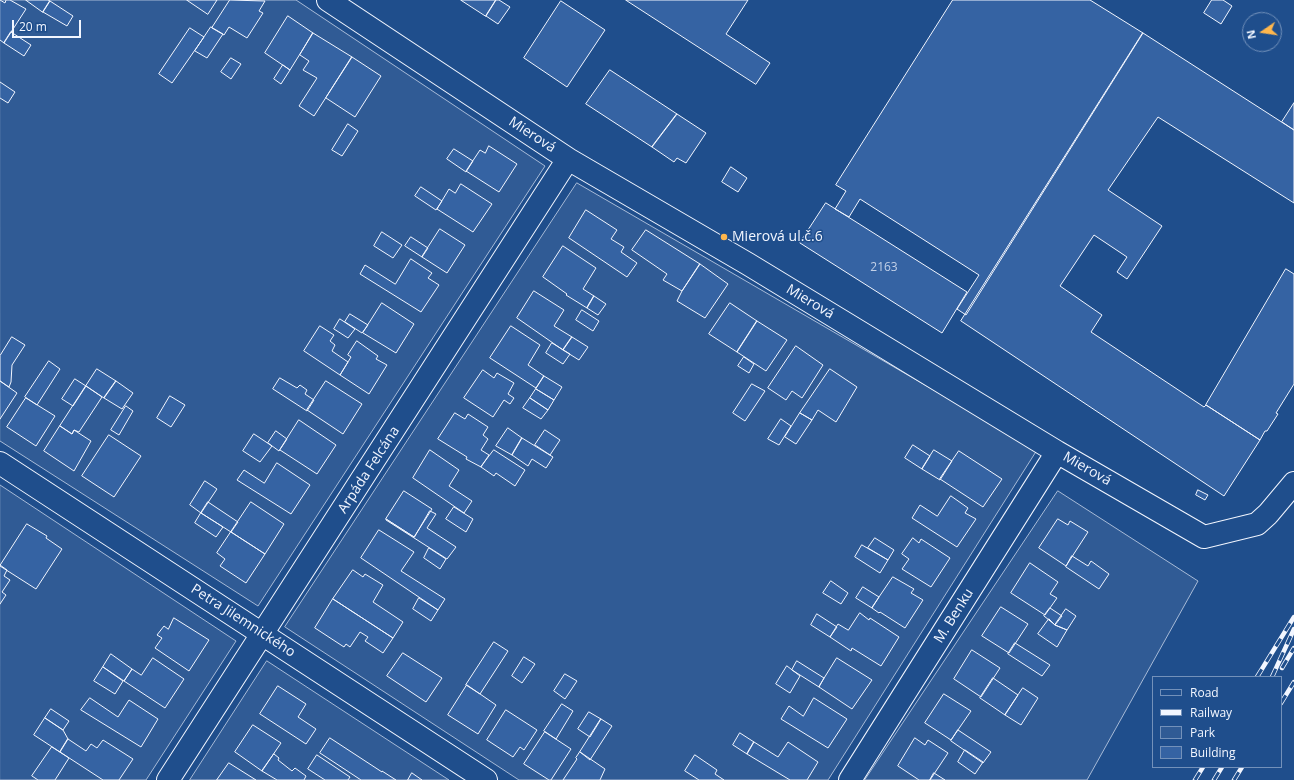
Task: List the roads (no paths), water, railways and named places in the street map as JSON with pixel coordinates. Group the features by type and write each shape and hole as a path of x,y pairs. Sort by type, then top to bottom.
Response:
{"street":[{"name":"Mierová","path":"328,0 568,159 748,264 1057,452 1204,537 1257,524 1268,514 1294,483"},
{"name":"Arpáda Felcána","path":"168,780 568,159"},
{"name":"M. Benku","path":"850,780 1057,452"},
{"name":"Petra Jilemnického","path":"0,463 486,780"}],"railway":[{"path":"1258,676 1294,617"},
{"path":"1272,676 1294,629"},
{"path":"1282,668 1294,648"},
{"path":"1282,701 1294,682"},
{"path":"1195,780 1202,768"},
{"path":"1214,780 1221,768"},
{"path":"1234,780 1241,768"}],"place":[{"name":"Mierová ul.č.6","path":"724,237"}]}
